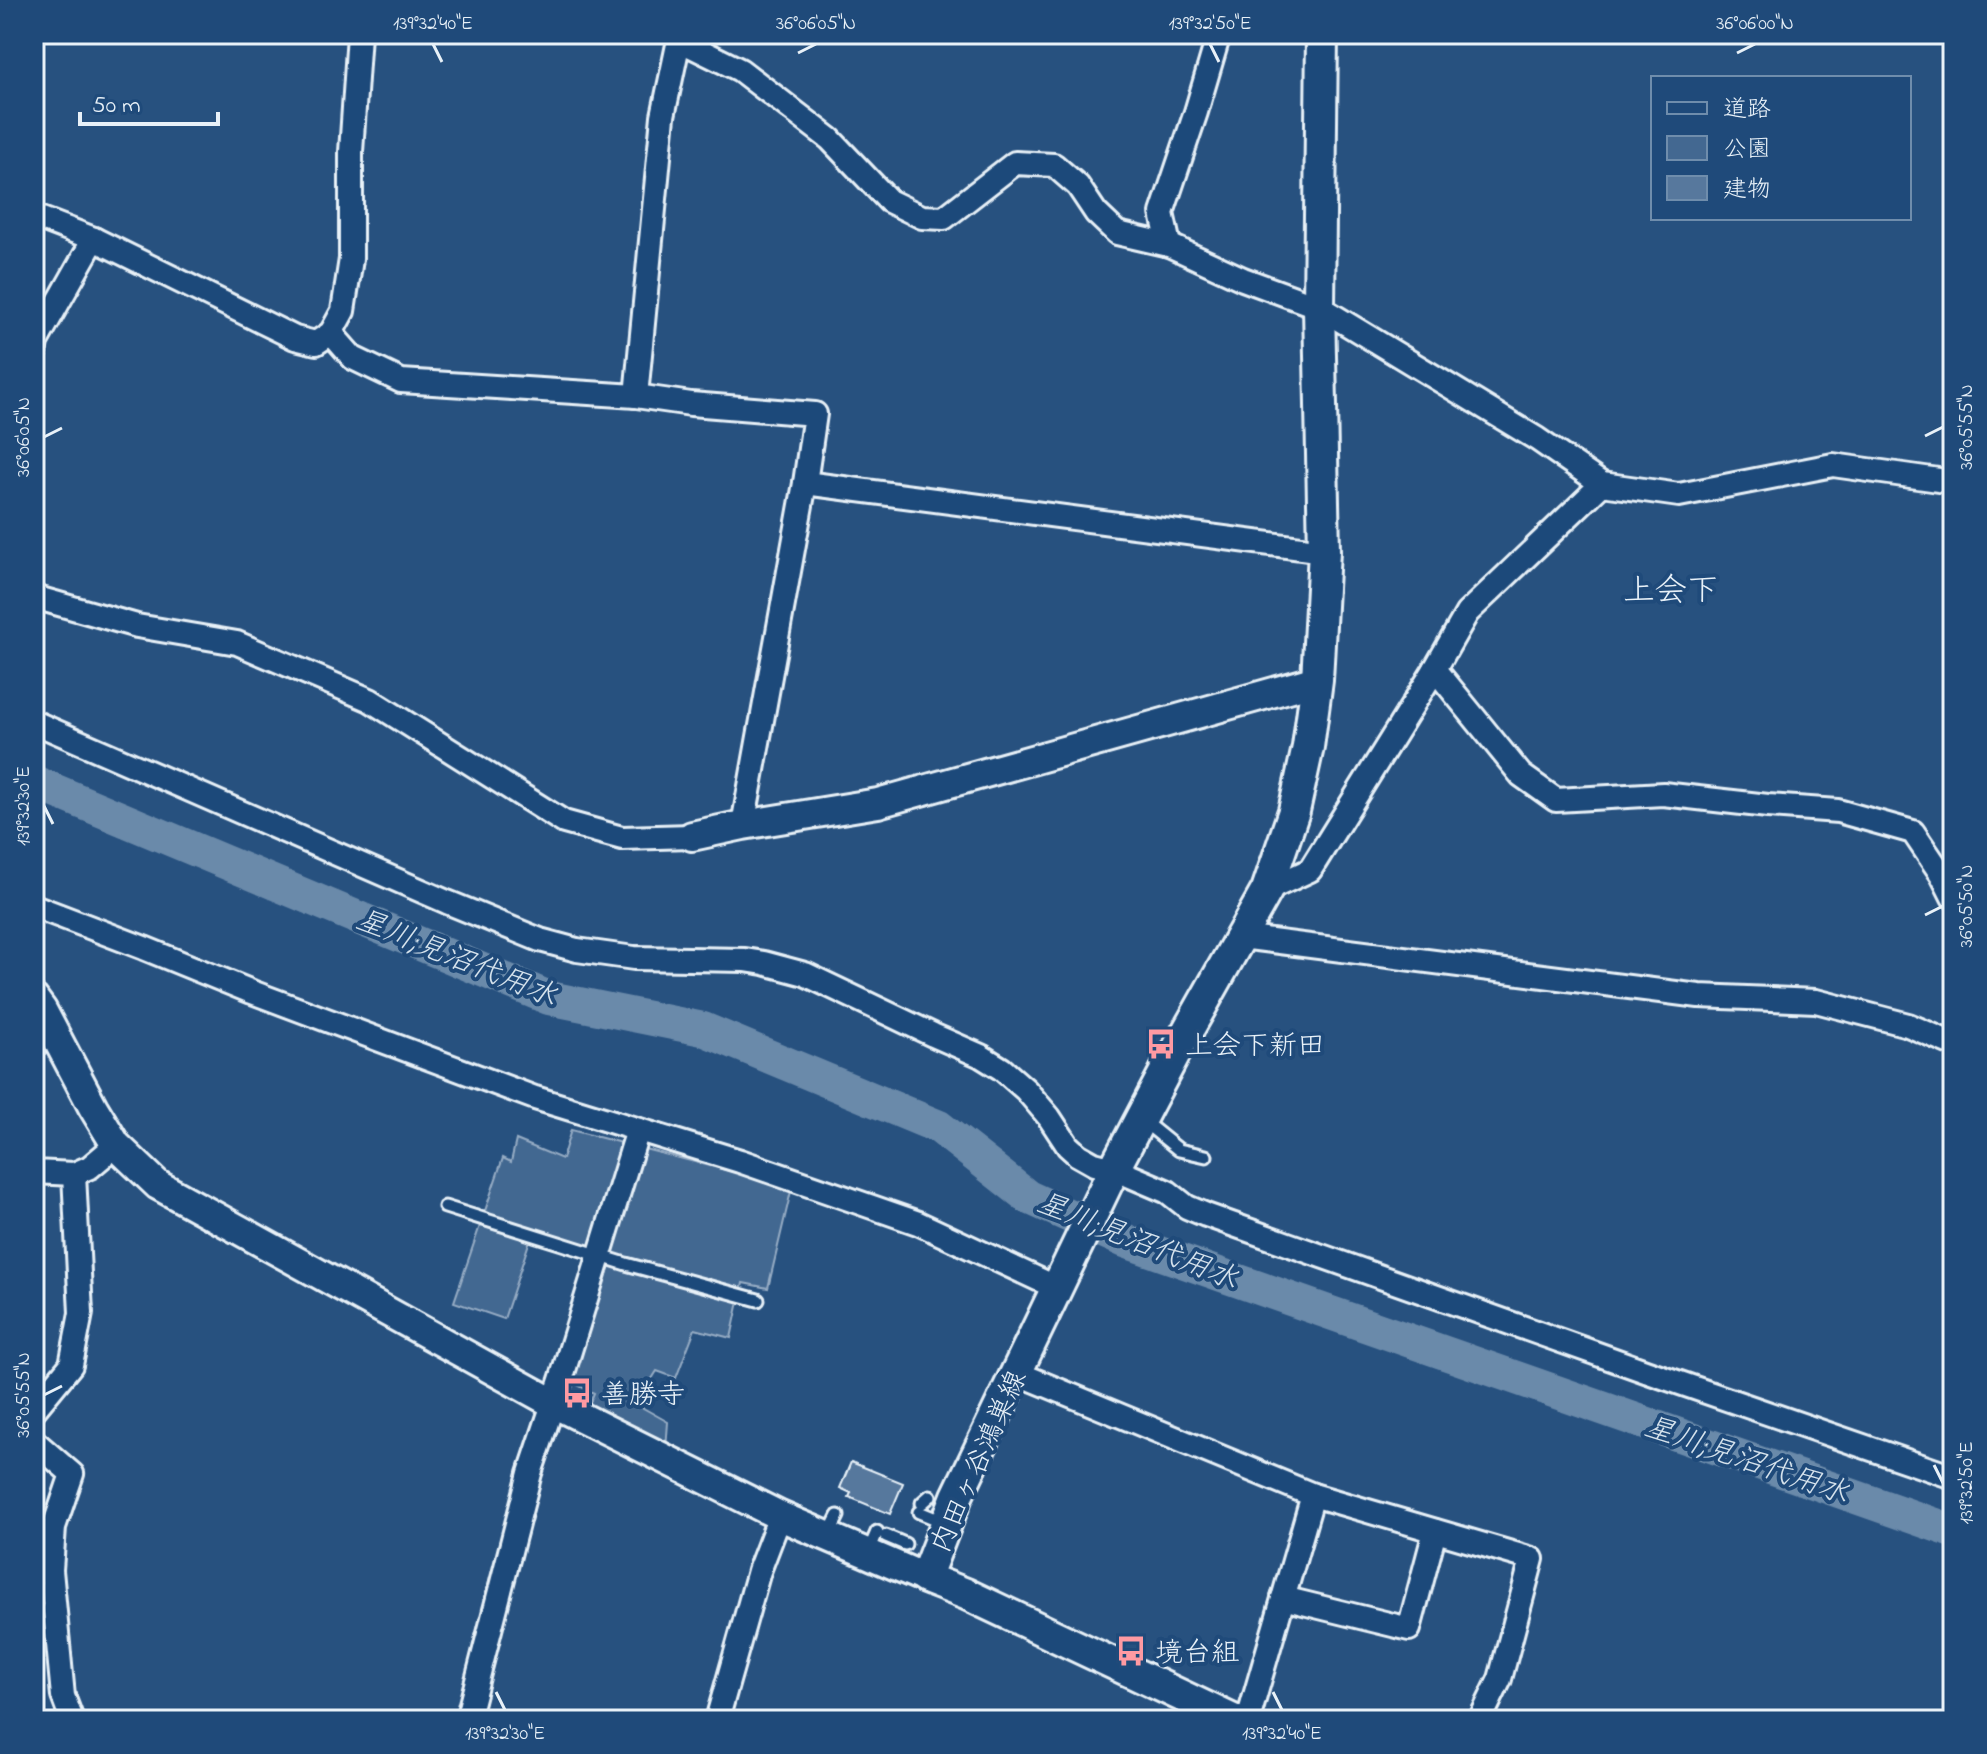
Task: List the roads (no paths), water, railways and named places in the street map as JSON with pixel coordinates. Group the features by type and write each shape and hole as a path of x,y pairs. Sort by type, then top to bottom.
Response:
{"main road":[{"name":"内田ヶ谷鴻巣線","path":"1233,1720 966,1594 925,1578 929,1509 957,1496 1108,1182 1175,1053 1267,890 1294,811 1308,747 1317,680 1324,551 1319,307 1322,34"}],"street":[{"path":"34,216 94,239 295,338 316,343 331,333 343,311 351,259 351,152 359,34"},
{"path":"1169,245 1162,213 1219,34"},
{"path":"636,396 663,116 679,40 740,70 830,139 889,201 922,217 944,218 1015,163 1054,165 1078,186 1096,213 1117,233 1169,245 1243,279 1319,307 1537,439 1602,484 1679,495 1833,465 1953,482"},
{"path":"35,346 94,239"},
{"path":"331,333 353,358 401,381 636,396 691,404 815,414 743,825"},
{"path":"805,483 1324,551"},
{"path":"1267,890 1310,870 1467,613 1602,484"},
{"path":"34,597 137,626 237,643 370,700 564,822 622,838 692,836 878,803 1317,680"},
{"path":"1435,669 1521,775 1556,800 1663,794 1838,811 1913,832 1953,897"},
{"path":"34,722 540,940 577,950 634,958 745,960 805,974 981,1056 1002,1069 1039,1103 1068,1146 1094,1164 1108,1182 1168,1192 1187,1207 1206,1215 1953,1477"},
{"path":"34,906 535,1098 740,1161 918,1223 1057,1288"},
{"path":"1241,937 1699,996 1816,1001 1908,1025 1953,1044"},
{"path":"34,999 116,1145 158,1185 553,1403 780,1516 833,1526 877,1540 925,1578"},
{"path":"467,1720 530,1473 638,1130"},
{"path":"34,1172 74,1174 90,1167 116,1145"},
{"path":"34,1410 71,1365 81,1313 74,1174"},
{"path":"1017,1373 1313,1495 1532,1559 1500,1679 1480,1720"},
{"path":"34,1441 72,1474 54,1527 51,1570 63,1696 72,1720"},
{"path":"1248,1720 1313,1495"},
{"path":"717,1720 759,1571 780,1516"},
{"path":"1283,1598 1409,1629 1435,1531"}],"lane":[{"path":"1141,1120 1179,1150 1206,1156"},
{"path":"445,1207 599,1256 758,1300"},
{"path":"877,1540 905,1544"}],"waterway":[{"name":"星川;見沼代用水","path":"34,782 549,998 703,1029 939,1127 1028,1197 1125,1241 1953,1531"}],"place":[{"name":"上会下新田","path":"1161,1044"},
{"name":"善勝寺","path":"577,1393"},
{"name":"境台組","path":"1131,1651"}],"district":[{"name":"上会下","path":"1671,589"}]}
